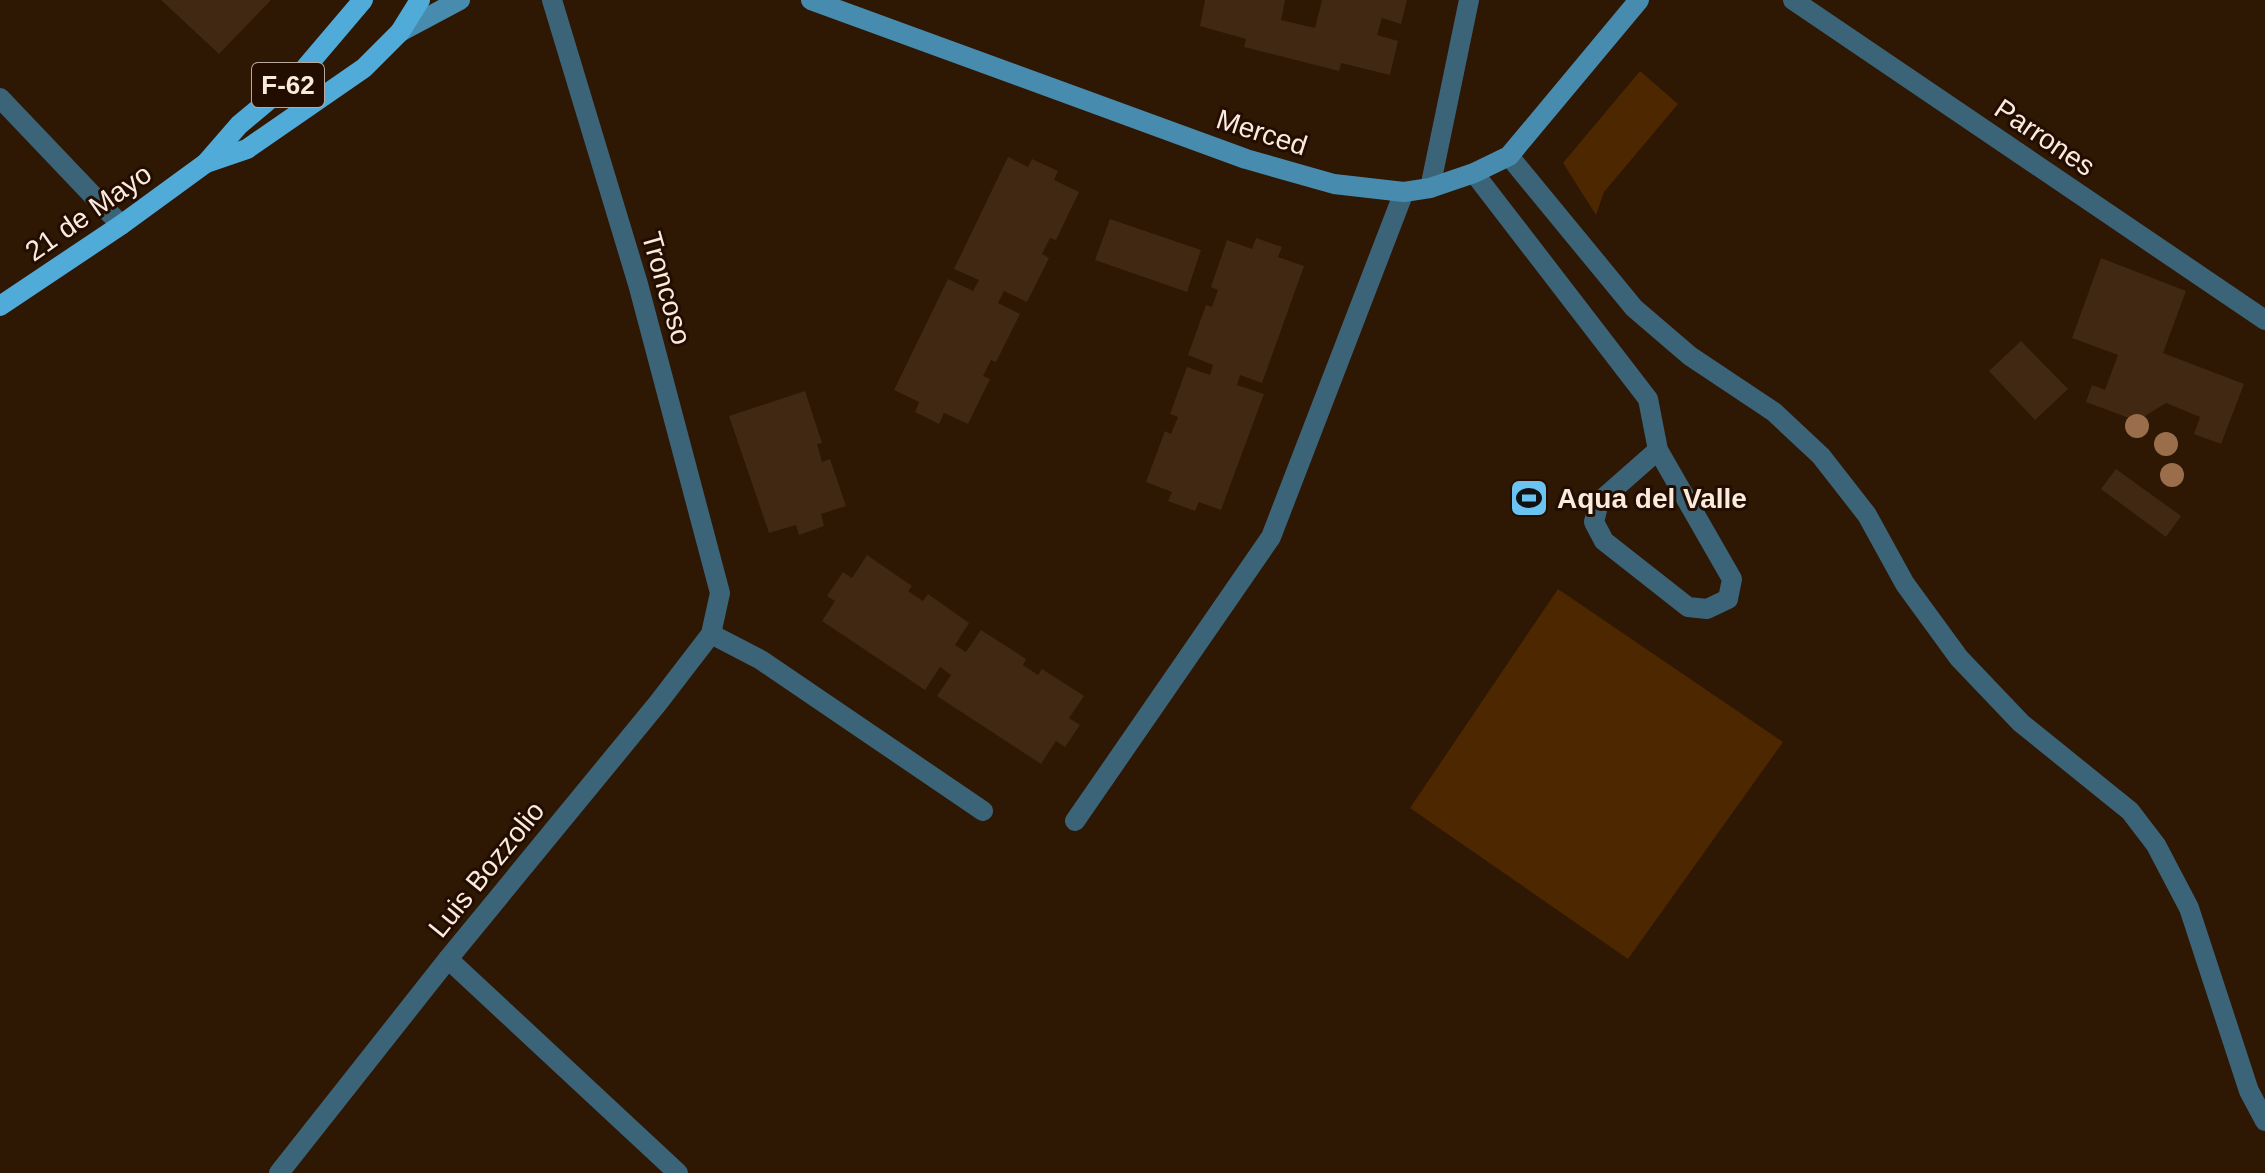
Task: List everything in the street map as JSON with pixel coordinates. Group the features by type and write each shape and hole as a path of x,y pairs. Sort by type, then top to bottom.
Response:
{"main road":[{"name":"21 de Mayo","path":"0,306 121,225 206,163 239,125 301,73 363,0"},
{"name":"21 de Mayo","path":"206,163 247,149 364,68 400,32 420,0"},
{"path":"400,32 460,0"},
{"name":"Merced","path":"811,0 1246,159 1334,184 1404,192 1430,188 1474,173 1509,156 1639,0"}],"street":[{"name":"Troncoso","path":"552,0 638,284 720,593"},
{"path":"1430,188 1469,0"},
{"name":"Parrones","path":"1793,0 2265,320"},
{"path":"0,98 121,225"},
{"path":"1509,156 1634,308 1690,356 1774,412 1821,456 1867,515 1905,584 1959,658 2021,723 2130,811 2147,834 2189,908 2249,1091 2265,1121"},
{"path":"1474,173 1648,399 1658,450 1732,579 1728,599 1707,609 1688,607 1604,541 1594,522 1599,502 1658,450"},
{"path":"1075,821 1271,537 1404,192"},
{"name":"Luis Bozzolio","path":"279,1173 711,634 720,593"},
{"path":"711,634 761,660 983,811"},
{"path":"448,959 678,1173"}],"shaded area":[{"path":"1640,71 1678,104 1604,192 1596,215 1563,163"},
{"path":"1558,589 1783,742 1628,959 1410,808"}],"building":[{"path":"161,0 271,0 219,54"},
{"path":"1205,0 1285,0 1281,20 1315,28 1322,0 1407,0 1401,24 1382,18 1377,35 1398,41 1390,75 1341,63 1339,71 1244,47 1246,39 1200,26"},
{"path":"1008,157 1028,167 1032,159 1058,171 1054,180 1079,192 1056,240 1050,238 1042,254 1049,258 1027,302 1004,291 998,303 1020,314 996,362 991,360 983,376 990,379 968,424 944,413 939,424 915,412 919,402 894,390 948,279 973,291 979,280 954,269"},
{"path":"1110,219 1201,250 1187,292 1095,260"},
{"path":"1256,238 1282,247 1278,257 1304,266 1262,383 1240,375 1237,385 1264,394 1221,510 1199,502 1195,511 1168,501 1172,492 1146,482 1165,431 1171,434 1178,417 1170,414 1187,367 1210,375 1213,365 1188,355 1206,305 1212,307 1218,290 1211,287 1227,240 1252,249"},
{"path":"2101,258 2186,291 2163,353 2244,384 2221,444 2194,434 2200,417 2166,403 2137,421 2086,402 2092,385 2105,390 2118,355 2072,338"},
{"path":"2021,341 2068,389 2035,420 1989,371"},
{"path":"805,391 822,443 817,444 822,462 830,459 846,506 821,514 824,526 799,535 796,525 769,533 729,416"},
{"path":"2116,469 2181,516 2166,537 2101,489"},
{"path":"867,555 912,586 908,591 923,601 928,594 969,623 955,645 966,652 981,630 1026,659 1023,665 1038,675 1042,669 1084,696 1069,718 1080,725 1065,747 1056,741 1041,764 937,696 951,675 940,667 925,690 822,621 835,601 827,596 843,572 852,578"}],"place":[{"name":"Aqua del Valle","path":"1529,498"}]}
